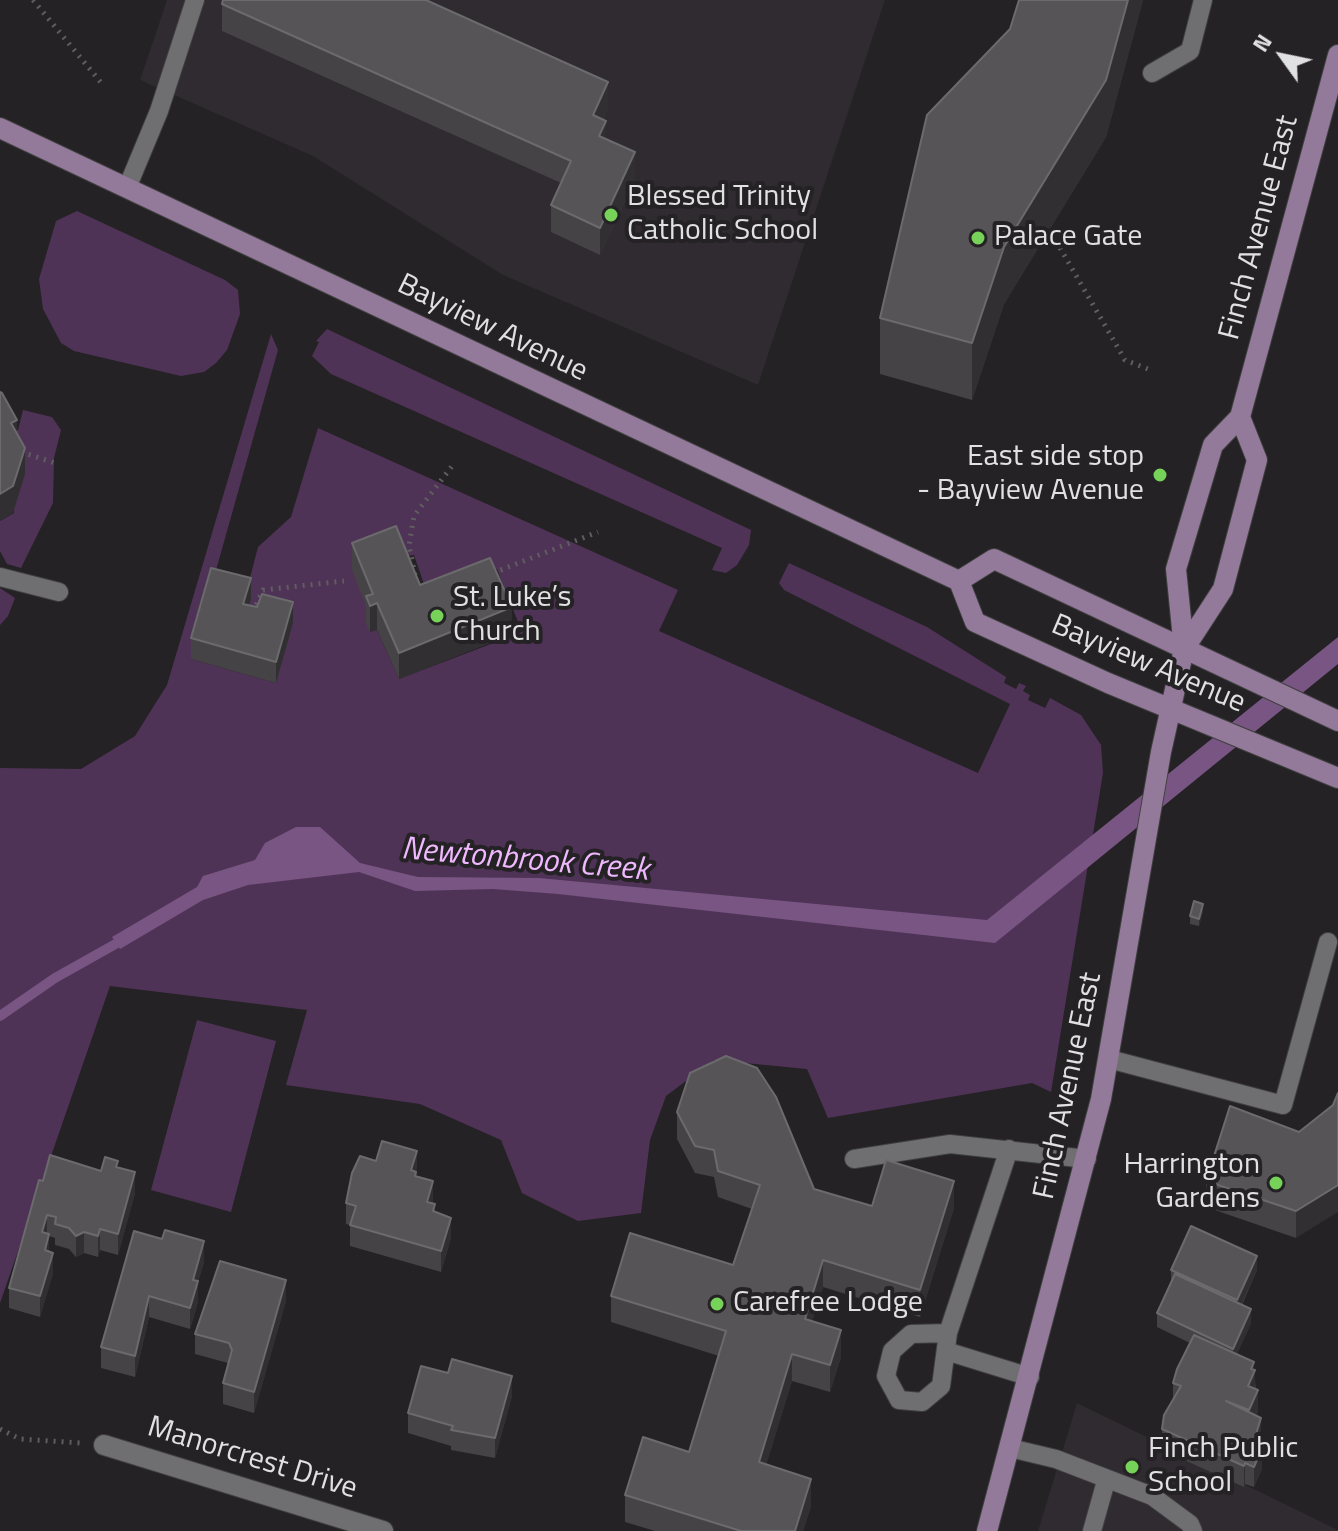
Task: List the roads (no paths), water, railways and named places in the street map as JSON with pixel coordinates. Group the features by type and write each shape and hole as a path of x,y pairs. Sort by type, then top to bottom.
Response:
{"main road":[{"name":"Finch Avenue East","path":"987,1531 1087,1159 1109,1059 1161,752 1184,649 1176,569 1213,445 1240,417 1338,55"},
{"name":"Bayview Avenue","path":"0,128 959,581 975,622 1172,710 1338,778"},
{"name":"Finch Avenue East","path":"1184,649 1223,589 1257,460 1240,417"},
{"name":"Bayview Avenue","path":"959,581 994,559 1338,721"}],"street":[{"name":"Manorcrest Drive","path":"104,1445 383,1531"}],"lane":[{"path":"127,188 159,111 195,0"},
{"path":"1152,73 1190,51 1203,0"},
{"path":"2,574 59,592"},
{"path":"1109,1059 1283,1105 1328,942"},
{"path":"854,1159 950,1144 1087,1159"},
{"path":"1009,1149 947,1342 1030,1377"},
{"path":"1010,1448 1056,1459 1106,1481 1152,1496 1190,1524 1193,1531"},
{"path":"1092,1531 1106,1481"}],"waterway":[{"name":"Newtonbrook Creek","path":"0,1016 55,978 128,937"}],"place":[{"name":"Blessed Trinity Catholic School","path":"611,215"},
{"name":"Palace Gate","path":"978,238"},
{"name":"East side stop - Bayview Avenue","path":"1160,475"},
{"name":"St. Luke’s Church","path":"437,616"},
{"name":"Harrington Gardens","path":"1276,1183"},
{"name":"Carefree Lodge","path":"717,1304"},
{"name":"Finch Public School","path":"1132,1467"}]}
